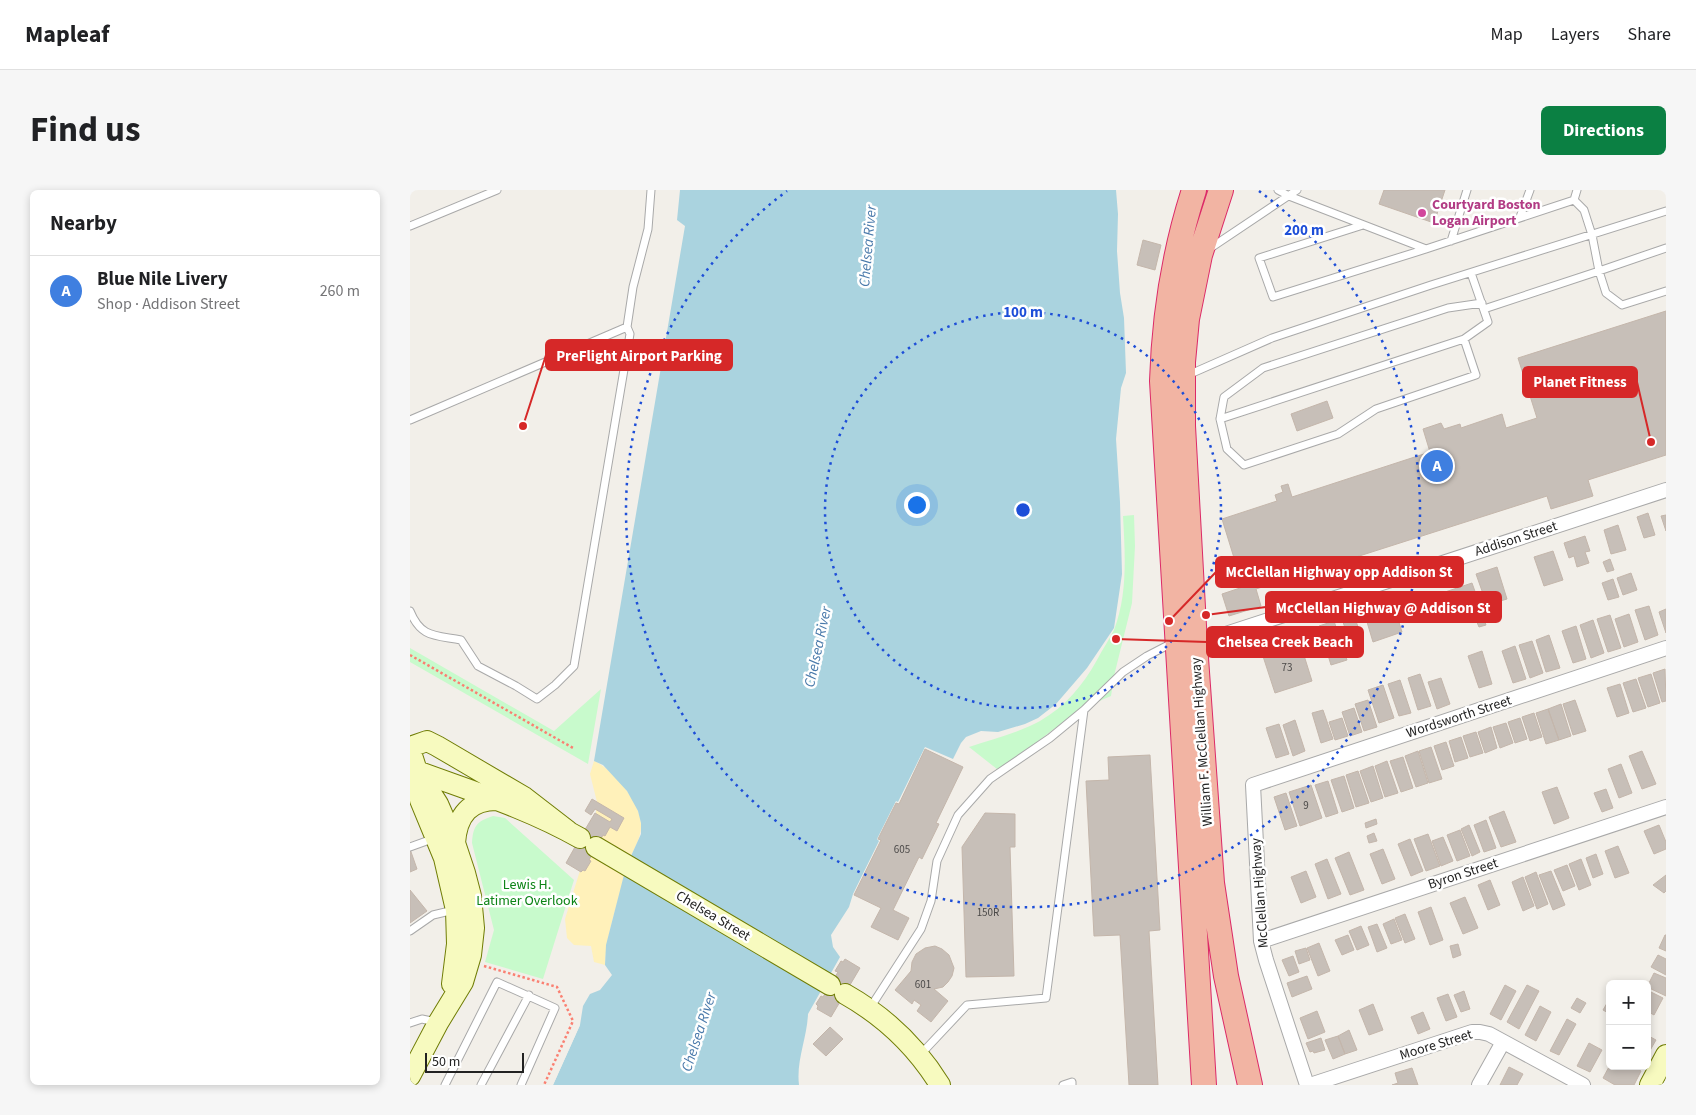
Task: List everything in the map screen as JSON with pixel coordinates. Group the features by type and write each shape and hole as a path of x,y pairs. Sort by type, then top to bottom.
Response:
{"highway":[{"name":"William F. McClellan Highway","path":"1194,190 1183,226 1167,309 1163,363 1163,413 1216,919 1228,989 1250,1085"},
{"name":"William F. McClellan Highway","path":"1204,1085 1186,643 1183,377 1187,319 1200,255 1221,190"}],"main road":[{"name":"Chelsea Street","path":"416,746 457,757 506,795 543,818 851,997 896,1030 920,1056 940,1085"},
{"path":"416,746 420,800 448,871 456,910 457,944 454,978 438,1023"},
{"name":"Chelsea Street","path":"417,771 506,795"},
{"path":"410,1076 438,1023 463,982 467,972 472,945 474,922 471,896 455,843 438,804 417,771"},
{"path":"455,843 456,827 466,811 486,800 506,795"},
{"path":"1650,1085 1666,1055"}],"street":[{"name":"Addison Street","path":"1186,643 1666,490"},
{"name":"Wordsworth Street","path":"1253,785 1666,648"},
{"name":"McClellan Highway","path":"1253,785 1261,941 1309,1085"},
{"name":"Byron Street","path":"1261,941 1666,807"},
{"name":"Moore Street","path":"1309,1085 1472,1032 1488,1034 1583,1085"},
{"path":"1480,1085 1503,1042"}],"lane":[{"path":"410,226 497,190"},
{"path":"410,611 415,624 427,634 460,640 478,666 538,699 574,666 630,334 627,326 633,287 648,229 651,190"},
{"path":"1278,190 1289,196 1426,249"},
{"path":"1200,255 1297,190"},
{"path":"1451,241 1467,190"},
{"path":"1520,217 1530,190"},
{"path":"1574,200 1577,190"},
{"path":"1363,225 1258,258 1273,297 1574,200"},
{"path":"1574,200 1584,210 1606,293 1622,305 1666,291"},
{"path":"1183,377 1264,341 1431,285 1592,236 1666,211"},
{"path":"1464,339 1476,375 1376,409 1338,434 1244,465 1227,449 1220,419 1224,397 1263,368 1448,308 1483,306 1599,271 1666,248"},
{"path":"1220,419 1464,339 1488,322 1472,273"},
{"path":"410,420 627,326"},
{"path":"851,997 921,929 931,901 937,861 958,815 990,780 1050,738 1084,710 1123,672 1147,656 1186,643"},
{"path":"920,1056 967,1004 1046,998 1084,710"},
{"path":"410,847 435,838"},
{"path":"410,931 433,915 456,910"},
{"path":"445,1085 497,982 556,1008 521,1085"},
{"path":"481,1085 529,995"},
{"path":"410,1023 422,1019 438,1023"},
{"path":"1064,1085 1072,1082 1072,1085"}],"path":[{"path":"410,655 573,748"}],"sand":[{"path":"594,761 609,771 624,787 636,806 641,824 638,841 625,870 612,920 605,965 594,962 591,946 574,945 567,938 565,919 595,822 597,802 590,774"}],"green space":[{"path":"1134,515 1135,546 1132,603 1111,696 1067,720 1040,740 1002,773 969,747 1040,721 1066,702 1086,678 1114,630 1124,588 1123,516"},
{"path":"410,648 554,731 601,689 588,764 410,662"},
{"name":"Lewis H. Latimer Overlook","path":"493,816 505,818 574,880 543,979 485,962 494,930 472,843 473,832 477,825"}],"water":[{"name":"Chelsea River","path":"680,190 1116,190 1118,214 1117,251 1124,318 1126,373 1121,388 1116,439 1122,574 1114,628 1087,668 1056,704 1038,718 1025,724 998,732 981,731 966,737 953,759 925,747 898,802 896,801 877,839 879,841 853,894 849,907 831,935 833,947 840,957 808,1014 800,1058 799,1085 553,1085 580,1025 583,1006 590,994 600,990 612,975 605,965 606,945 626,867 641,834 638,811 627,791 603,765 594,761 685,226 677,220"}],"pier":[{"path":"580,1025 553,1085 551,1085 577,1026"}],"building":[{"name":"Courtyard Boston Logan Airport","path":"1384,190 1445,190 1434,223 1379,204"},
{"path":"1143,240 1161,245 1155,270 1137,265"},
{"path":"1666,311 1666,455 1588,480 1593,496 1551,509 1547,496 1256,589 1261,606 1229,616 1222,594 1243,587 1222,519 1277,501 1275,495 1283,492 1281,486 1288,484 1292,497 1430,452 1423,429 1441,423 1444,429 1460,424 1461,428 1502,414 1506,428 1537,418 1518,358"},
{"path":"1327,401 1333,418 1297,431 1291,414"},
{"path":"1648,513 1655,535 1644,538 1637,517"},
{"path":"1666,515 1666,531 1661,516"},
{"path":"1618,525 1626,550 1611,554 1604,530"},
{"path":"1585,536 1590,551 1585,552 1589,563 1577,567 1574,556 1569,558 1564,543"},
{"path":"1553,551 1563,580 1544,586 1534,557"},
{"path":"1610,559 1614,570 1607,572 1603,562"},
{"path":"1497,567 1507,599 1487,605 1476,574"},
{"path":"1631,573 1637,590 1623,595 1617,578"},
{"path":"1613,579 1619,597 1608,600 1602,583"},
{"path":"1472,583 1477,597 1450,606 1445,592"},
{"path":"1393,603 1402,632 1373,642 1364,612"},
{"path":"1649,606 1658,635 1645,640 1635,610"},
{"path":"1666,609 1666,633 1659,612"},
{"path":"1353,612 1359,630 1347,634 1341,616"},
{"path":"1629,614 1638,642 1624,647 1615,619"},
{"path":"1610,615 1621,648 1608,652 1597,619"},
{"path":"1483,617 1486,625 1479,627 1476,620"},
{"path":"1593,620 1604,653 1591,658 1580,625"},
{"path":"1334,621 1347,660 1331,665 1319,626"},
{"path":"1576,626 1586,659 1573,663 1562,631"},
{"path":"1280,634 1286,654 1302,649 1312,681 1275,693 1258,641"},
{"path":"1549,635 1560,668 1546,672 1536,640"},
{"path":"1532,641 1543,673 1530,678 1519,645"},
{"path":"1515,646 1526,679 1513,683 1502,651"},
{"path":"1482,651 1492,684 1479,688 1468,656"},
{"path":"1665,669 1666,701 1662,702 1653,673"},
{"path":"1420,674 1431,706 1418,710 1408,678"},
{"path":"1651,674 1660,703 1648,707 1638,678"},
{"path":"1441,678 1450,704 1437,709 1428,682"},
{"path":"1636,679 1646,708 1633,712 1623,683"},
{"path":"1400,680 1411,713 1399,716 1388,684"},
{"path":"1620,684 1629,713 1617,717 1607,688"},
{"path":"1383,685 1394,718 1379,723 1368,690"},
{"path":"1368,700 1377,727 1364,731 1355,704"},
{"path":"1575,700 1586,731 1573,735 1563,704"},
{"path":"1561,704 1571,736 1559,740 1548,709"},
{"path":"1354,708 1362,732 1350,736 1342,712"},
{"path":"1548,709 1559,740 1546,744 1536,713"},
{"path":"1323,710 1333,739 1321,743 1312,713"},
{"path":"1534,713 1542,737 1530,741 1522,717"},
{"path":"1342,718 1348,736 1335,740 1329,722"},
{"path":"1520,718 1527,739 1515,743 1508,722"},
{"path":"1295,720 1305,751 1293,756 1283,725"},
{"path":"1506,723 1513,743 1500,748 1493,727"},
{"path":"1279,724 1289,754 1276,758 1266,728"},
{"path":"1491,727 1497,748 1485,753 1478,732"},
{"path":"1476,732 1483,753 1470,757 1463,736"},
{"path":"1461,737 1468,758 1455,762 1449,741"},
{"path":"1446,742 1454,766 1442,770 1434,746"},
{"path":"1431,747 1442,779 1429,783 1419,751"},
{"path":"925,749 963,767 936,823 939,824 922,859 919,857 893,910 909,918 898,940 871,927 881,908 854,895 881,840 878,839 896,803 899,804"},
{"path":"1418,751 1428,783 1416,787 1405,756"},
{"path":"1642,751 1656,784 1642,789 1629,756"},
{"path":"1150,755 1160,930 1149,931 1158,1085 1129,1085 1120,935 1094,936 1086,781 1109,780 1108,757"},
{"path":"1403,757 1413,788 1401,792 1390,761"},
{"path":"1387,761 1398,793 1385,797 1375,766"},
{"path":"1621,764 1632,793 1619,798 1608,769"},
{"path":"1373,766 1383,798 1371,802 1360,771"},
{"path":"1358,771 1369,803 1356,807 1346,775"},
{"path":"1344,776 1354,808 1342,812 1331,780"},
{"path":"1328,781 1338,813 1326,817 1315,785"},
{"path":"1311,785 1322,818 1300,826 1289,792"},
{"path":"1557,787 1569,818 1554,824 1542,792"},
{"path":"1606,789 1613,808 1602,812 1594,793"},
{"path":"1286,793 1297,826 1285,830 1274,797"},
{"path":"592,799 624,818 617,831 610,827 605,836 603,835 589,860 591,861 585,871 581,872 566,863 580,838 595,813 610,822 612,819 595,809 591,815 585,811"},
{"path":"1504,811 1516,842 1501,847 1489,817"},
{"path":"985,813 1015,814 1015,847 1010,847 1014,976 966,977 962,847"},
{"path":"1376,819 1377,824 1366,828 1365,823"},
{"path":"1486,820 1496,848 1484,852 1474,825"},
{"path":"1469,825 1480,852 1472,856 1461,829"},
{"path":"1659,825 1666,842 1666,849 1654,854 1644,831"},
{"path":"1460,830 1470,856 1457,861 1447,835"},
{"path":"1374,833 1377,841 1369,843 1367,836"},
{"path":"1428,834 1440,866 1426,871 1414,839"},
{"path":"1443,837 1453,861 1441,866 1432,841"},
{"path":"1410,839 1423,871 1411,876 1398,844"},
{"path":"1618,846 1629,873 1615,878 1605,851"},
{"path":"410,849 417,869 410,872"},
{"path":"1383,849 1395,879 1382,884 1370,854"},
{"path":"1349,852 1364,890 1350,895 1335,858"},
{"path":"1596,854 1603,874 1593,878 1586,858"},
{"path":"1327,859 1341,894 1328,899 1315,864"},
{"path":"1581,859 1591,885 1579,890 1569,864"},
{"path":"1567,865 1575,886 1563,891 1554,870"},
{"path":"1306,871 1316,897 1301,903 1291,877"},
{"path":"1551,871 1565,905 1553,910 1539,875"},
{"path":"1536,872 1548,904 1537,909 1525,877"},
{"path":"1666,875 1666,891 1664,893 1653,885"},
{"path":"1523,877 1534,906 1523,911 1512,882"},
{"path":"1490,880 1500,905 1488,910 1478,885"},
{"path":"410,890 427,911 410,923"},
{"path":"1465,897 1478,928 1463,934 1450,903"},
{"path":"1431,907 1443,940 1430,945 1418,912"},
{"path":"1405,914 1415,939 1405,943 1395,918"},
{"path":"1394,919 1402,940 1391,944 1383,924"},
{"path":"1377,924 1387,948 1377,952 1368,927"},
{"path":"1361,926 1369,945 1357,950 1349,931"},
{"path":"1348,935 1354,950 1342,955 1335,940"},
{"path":"1666,935 1666,951 1659,948"},
{"path":"1319,943 1330,971 1318,976 1307,948"},
{"path":"1458,944 1461,955 1453,958 1450,946"},
{"path":"935,946 949,955 954,968 948,982 943,987 934,989 948,1001 931,1022 917,1011 921,1005 914,1000 912,1004 895,990 911,971 912,962 916,954 925,948"},
{"path":"1306,948 1310,960 1299,964 1295,951"},
{"path":"1658,955 1666,959 1666,975 1651,967"},
{"path":"1293,956 1299,972 1289,976 1282,960"},
{"path":"845,959 860,968 831,1017 817,1009 818,1006 816,1004 821,996 823,997 838,972 835,971 841,961 843,962"},
{"path":"1654,973 1666,978 1666,996 1651,989 1650,980"},
{"path":"1307,976 1312,989 1292,997 1287,983"},
{"path":"1505,985 1516,991 1501,1020 1490,1014"},
{"path":"1527,985 1539,991 1519,1029 1507,1022"},
{"path":"1464,991 1470,1009 1461,1012 1454,995"},
{"path":"1651,992 1663,998 1654,1015 1651,1013"},
{"path":"1448,994 1457,1017 1446,1021 1437,998"},
{"path":"1577,998 1586,1003 1580,1013 1571,1008"},
{"path":"1373,1004 1383,1030 1369,1035 1359,1010"},
{"path":"1540,1006 1551,1012 1536,1041 1525,1035"},
{"path":"1317,1011 1325,1032 1308,1039 1300,1018"},
{"path":"1423,1012 1430,1029 1418,1034 1411,1017"},
{"path":"1567,1019 1576,1024 1559,1055 1550,1051"},
{"path":"830,1027 843,1039 826,1056 813,1044"},
{"path":"1349,1030 1357,1050 1345,1054 1338,1036"},
{"path":"1338,1036 1345,1054 1333,1059 1325,1040"},
{"path":"1651,1037 1656,1040 1651,1049"},
{"path":"1321,1038 1325,1050 1314,1053 1313,1051 1310,1052 1306,1043"},
{"path":"1589,1043 1602,1050 1590,1072 1577,1066"},
{"path":"1509,1067 1523,1074 1517,1085 1500,1085"},
{"path":"1412,1068 1418,1085 1392,1085 1398,1083 1395,1073"},
{"path":"1607,1070 1641,1071 1634,1085 1615,1085 1603,1078"}],"place":[{"name":"Courtyard Boston Logan Airport","path":"1422,213"},
{"name":"PreFlight Airport Parking","path":"523,426"},
{"name":"Planet Fitness","path":"1651,442"},
{"name":"Blue Nile Livery","path":"1437,466"},
{"name":"McClellan Highway @ Addison St","path":"1206,615"},
{"name":"McClellan Highway opp Addison St","path":"1169,621"},
{"name":"Chelsea Creek Beach","path":"1116,639"}]}
